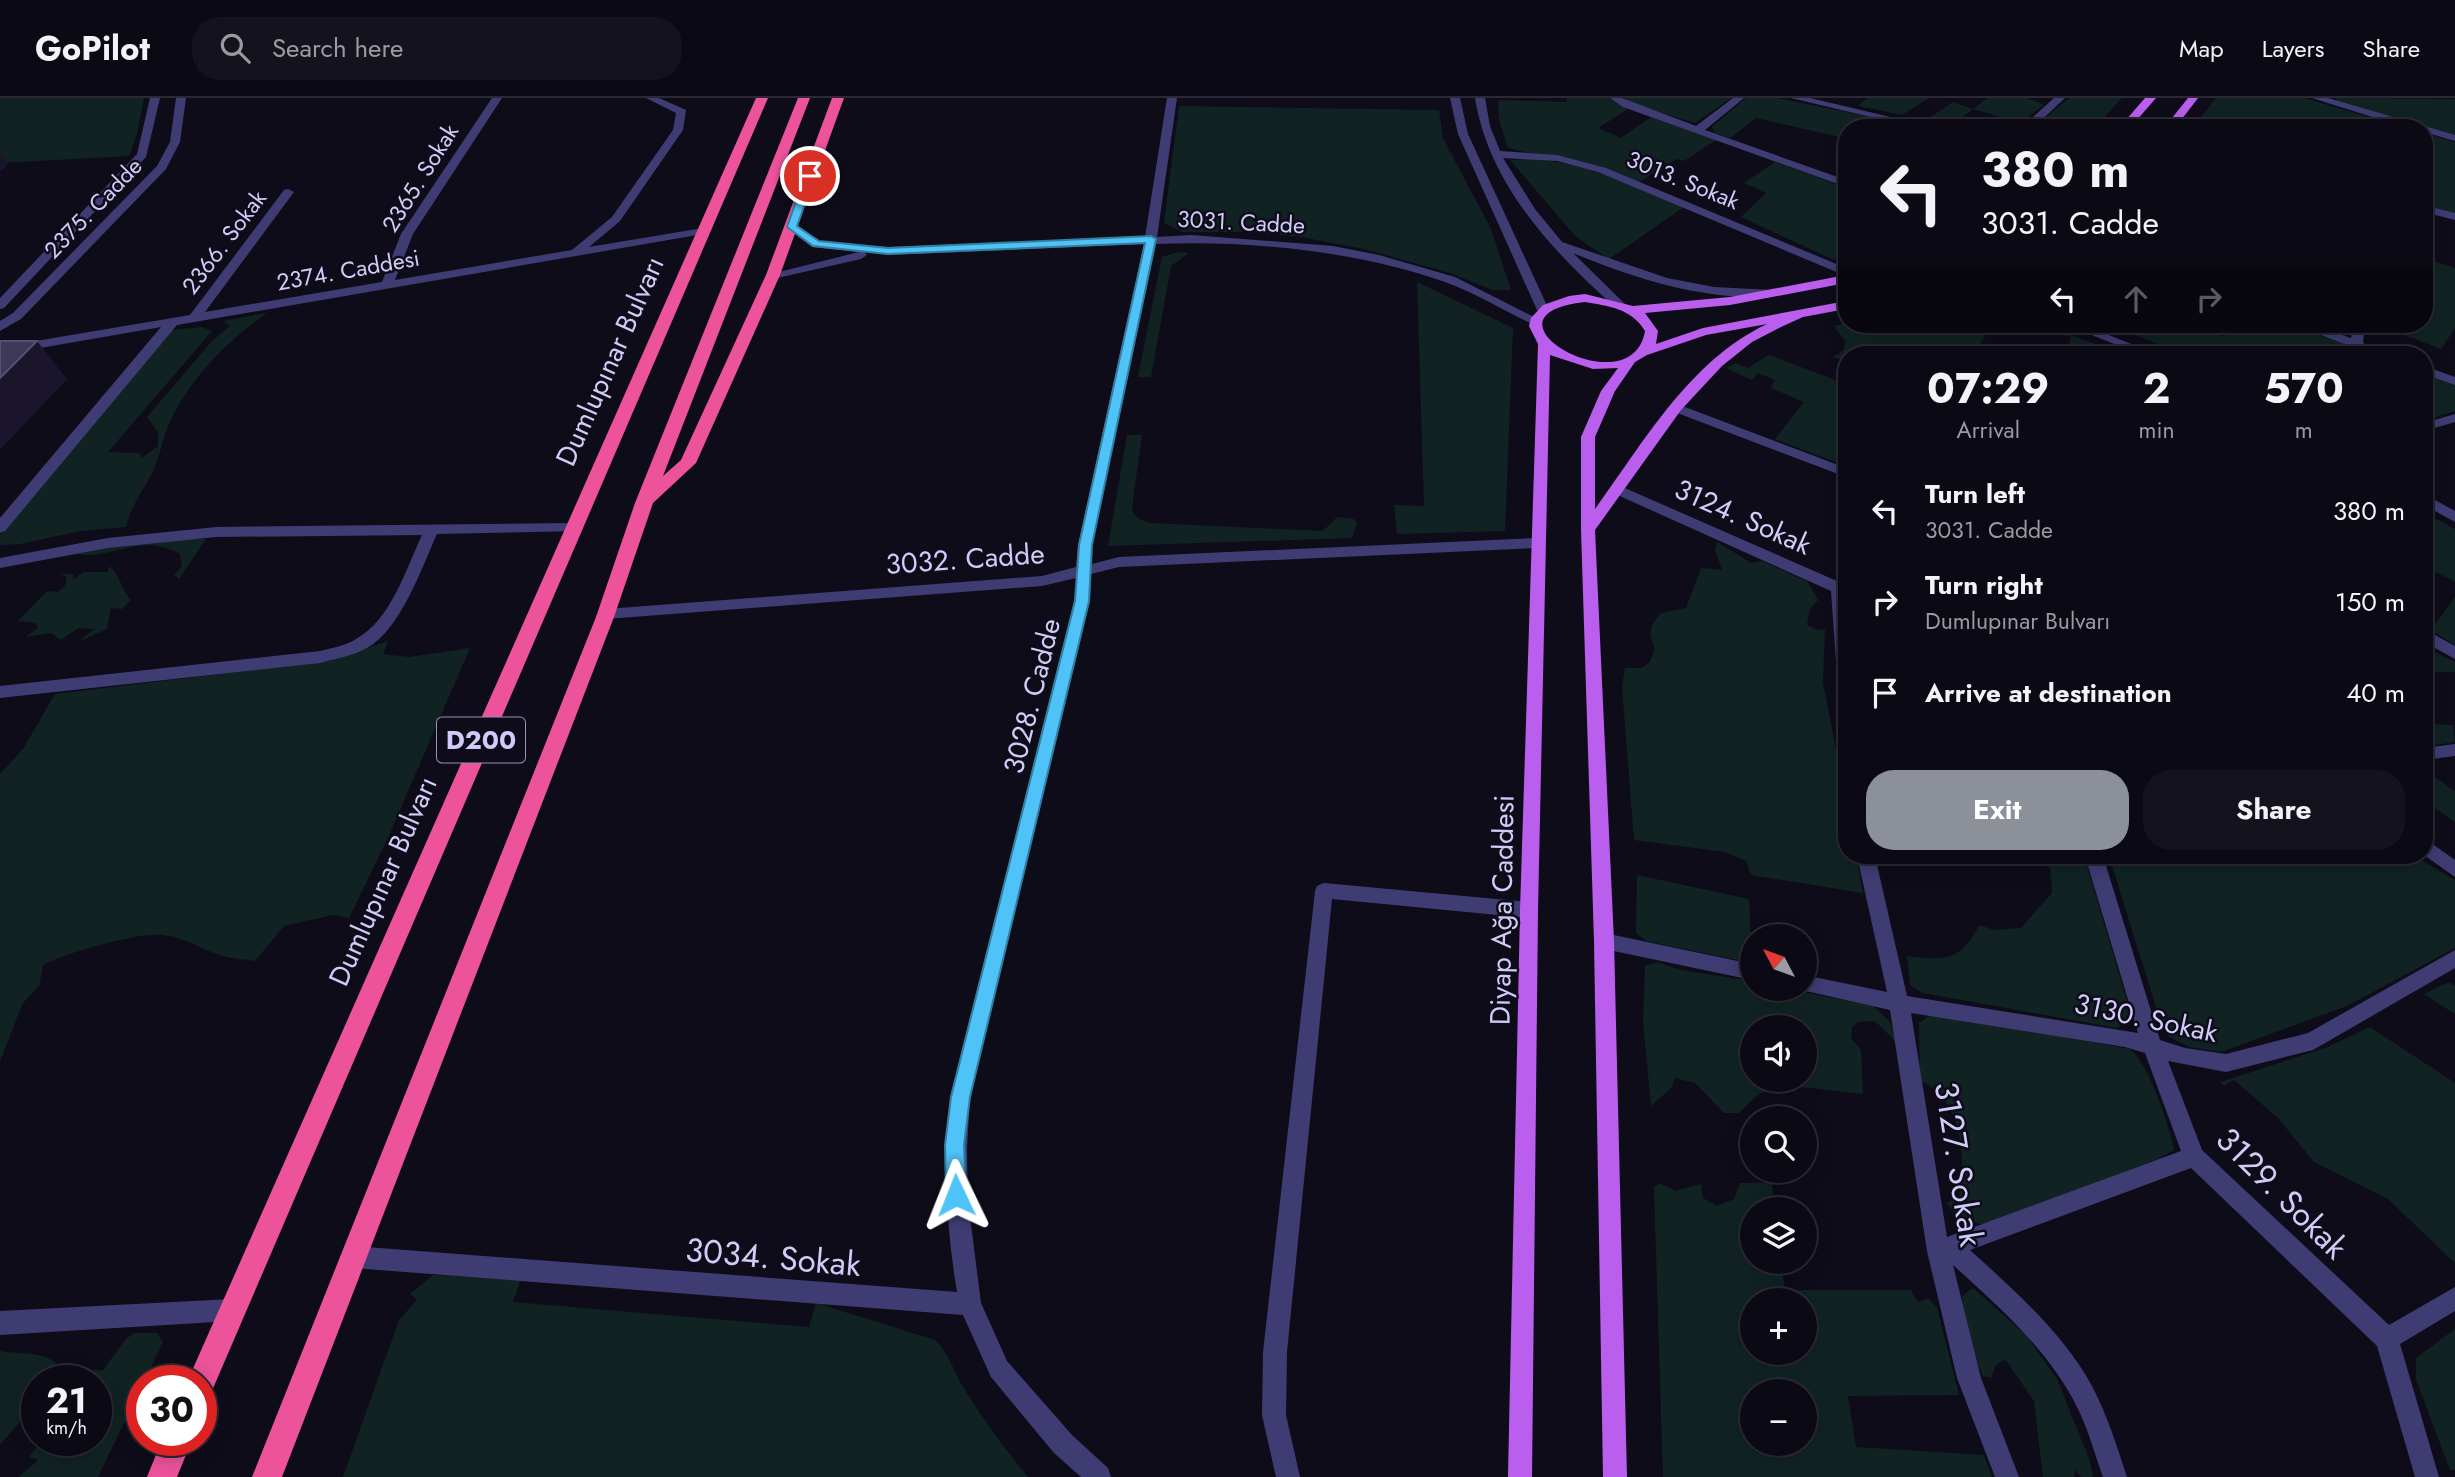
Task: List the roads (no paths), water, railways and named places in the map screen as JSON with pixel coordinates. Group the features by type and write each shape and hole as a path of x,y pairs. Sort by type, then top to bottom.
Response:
{"highway":[{"name":"Dumlupınar Bulvarı","path":"209,1365 762,98"},
{"name":"D200","path":"267,1477 606,614 644,503 804,98"},
{"path":"644,503 688,463 773,275 838,98"},
{"path":"162,1477 171,1456"}],"main road":[{"path":"2132,119 2151,98"},
{"path":"2176,119 2193,98"},
{"path":"1634,310 1776,294 1838,272"},
{"path":"1539,315 1568,300 1602,300 1619,304 1634,310 1647,320 1654,330 1654,341 1648,351"},
{"path":"1544,344 1561,355 1583,362 1607,365 1629,362 1648,351 1703,332 1838,307"},
{"path":"1588,530 1693,387 1730,352 1759,332 1799,314"},
{"name":"Diyap Ağa Caddesi","path":"1520,1477 1529,910 1544,344 1536,332 1539,315"},
{"path":"1615,1477 1604,941 1588,530 1588,438 1608,391 1629,362"}],"street":[{"name":"2375. Cadde","path":"0,305 142,155 155,98"},
{"name":"2375. Cadde","path":"0,327 17,316 162,167 175,142 181,98"},
{"name":"2365. Sokak","path":"387,285 407,234 497,98"},
{"path":"575,253 616,219 678,130 682,112 651,98"},
{"name":"3028. Cadde","path":"970,1304 956,1195 954,1145 960,1097 1082,601 1085,545 1151,239 1172,98"},
{"path":"1455,98 1463,134 1539,315"},
{"path":"1480,98 1483,125 1496,154 1520,193 1583,272 1619,304"},
{"path":"1615,98 1627,105 1838,181"},
{"path":"1699,129 1739,98"},
{"path":"1796,98 1891,119"},
{"path":"2043,98 2058,100"},
{"path":"2319,98 2389,119"},
{"path":"2036,119 2058,100"},
{"path":"2433,132 2455,138"},
{"name":"3013. Sokak","path":"1496,154 1557,158 1602,170 1838,268"},
{"name":"2366. Sokak","path":"194,317 288,192"},
{"path":"2433,212 2455,217"},
{"name":"3031. Cadde","path":"792,227 816,244 888,251 1151,239 1237,240 1358,254 1451,280 1539,315"},
{"name":"2374. Caddesi","path":"0,351 703,231"},
{"path":"1558,243 1636,274 1677,286 1727,293 1776,294"},
{"name":"3031. Cadde","path":"773,275 888,251"},
{"path":"0,528 173,321"},
{"path":"2110,333 2135,346"},
{"path":"2323,333 2359,346"},
{"path":"2356,345 2358,333"},
{"path":"2433,373 2455,381"},
{"path":"1677,408 1838,470"},
{"path":"2433,424 2455,418"},
{"name":"3124. Sokak","path":"1618,490 1838,587"},
{"path":"2433,504 2455,517"},
{"path":"0,563 108,543 216,532 574,528"},
{"path":"0,692 320,657 345,650 366,640 386,621 432,530"},
{"name":"3032. Cadde","path":"606,614 1042,581 1119,562 1537,543"},
{"path":"2433,640 2455,653"},
{"path":"2433,753 2455,750"},
{"path":"2433,852 2455,870"},
{"name":"3127. Sokak","path":"1868,864 1899,1003 1969,1378 2007,1477"},
{"name":"3129. Sokak","path":"2096,864 2152,1046 2194,1157 2387,1339"},
{"path":"1288,1477 1274,1415 1275,1352 1324,891 1529,910"},
{"path":"1604,941 1740,969"},
{"name":"3130. Sokak","path":"1817,986 1899,1003 2125,1038 2197,1060 2225,1063 2313,1041 2455,958"},
{"path":"1944,1249 2194,1157"},
{"path":"1944,1249 2017,1308 2053,1349 2094,1416 2115,1477"},
{"name":"3034. Sokak","path":"353,1257 970,1304"},
{"path":"2427,1477 2387,1339 2455,1298"},
{"path":"970,1304 999,1369 1063,1444 1099,1477"},
{"path":"0,1323 232,1310"}]}
